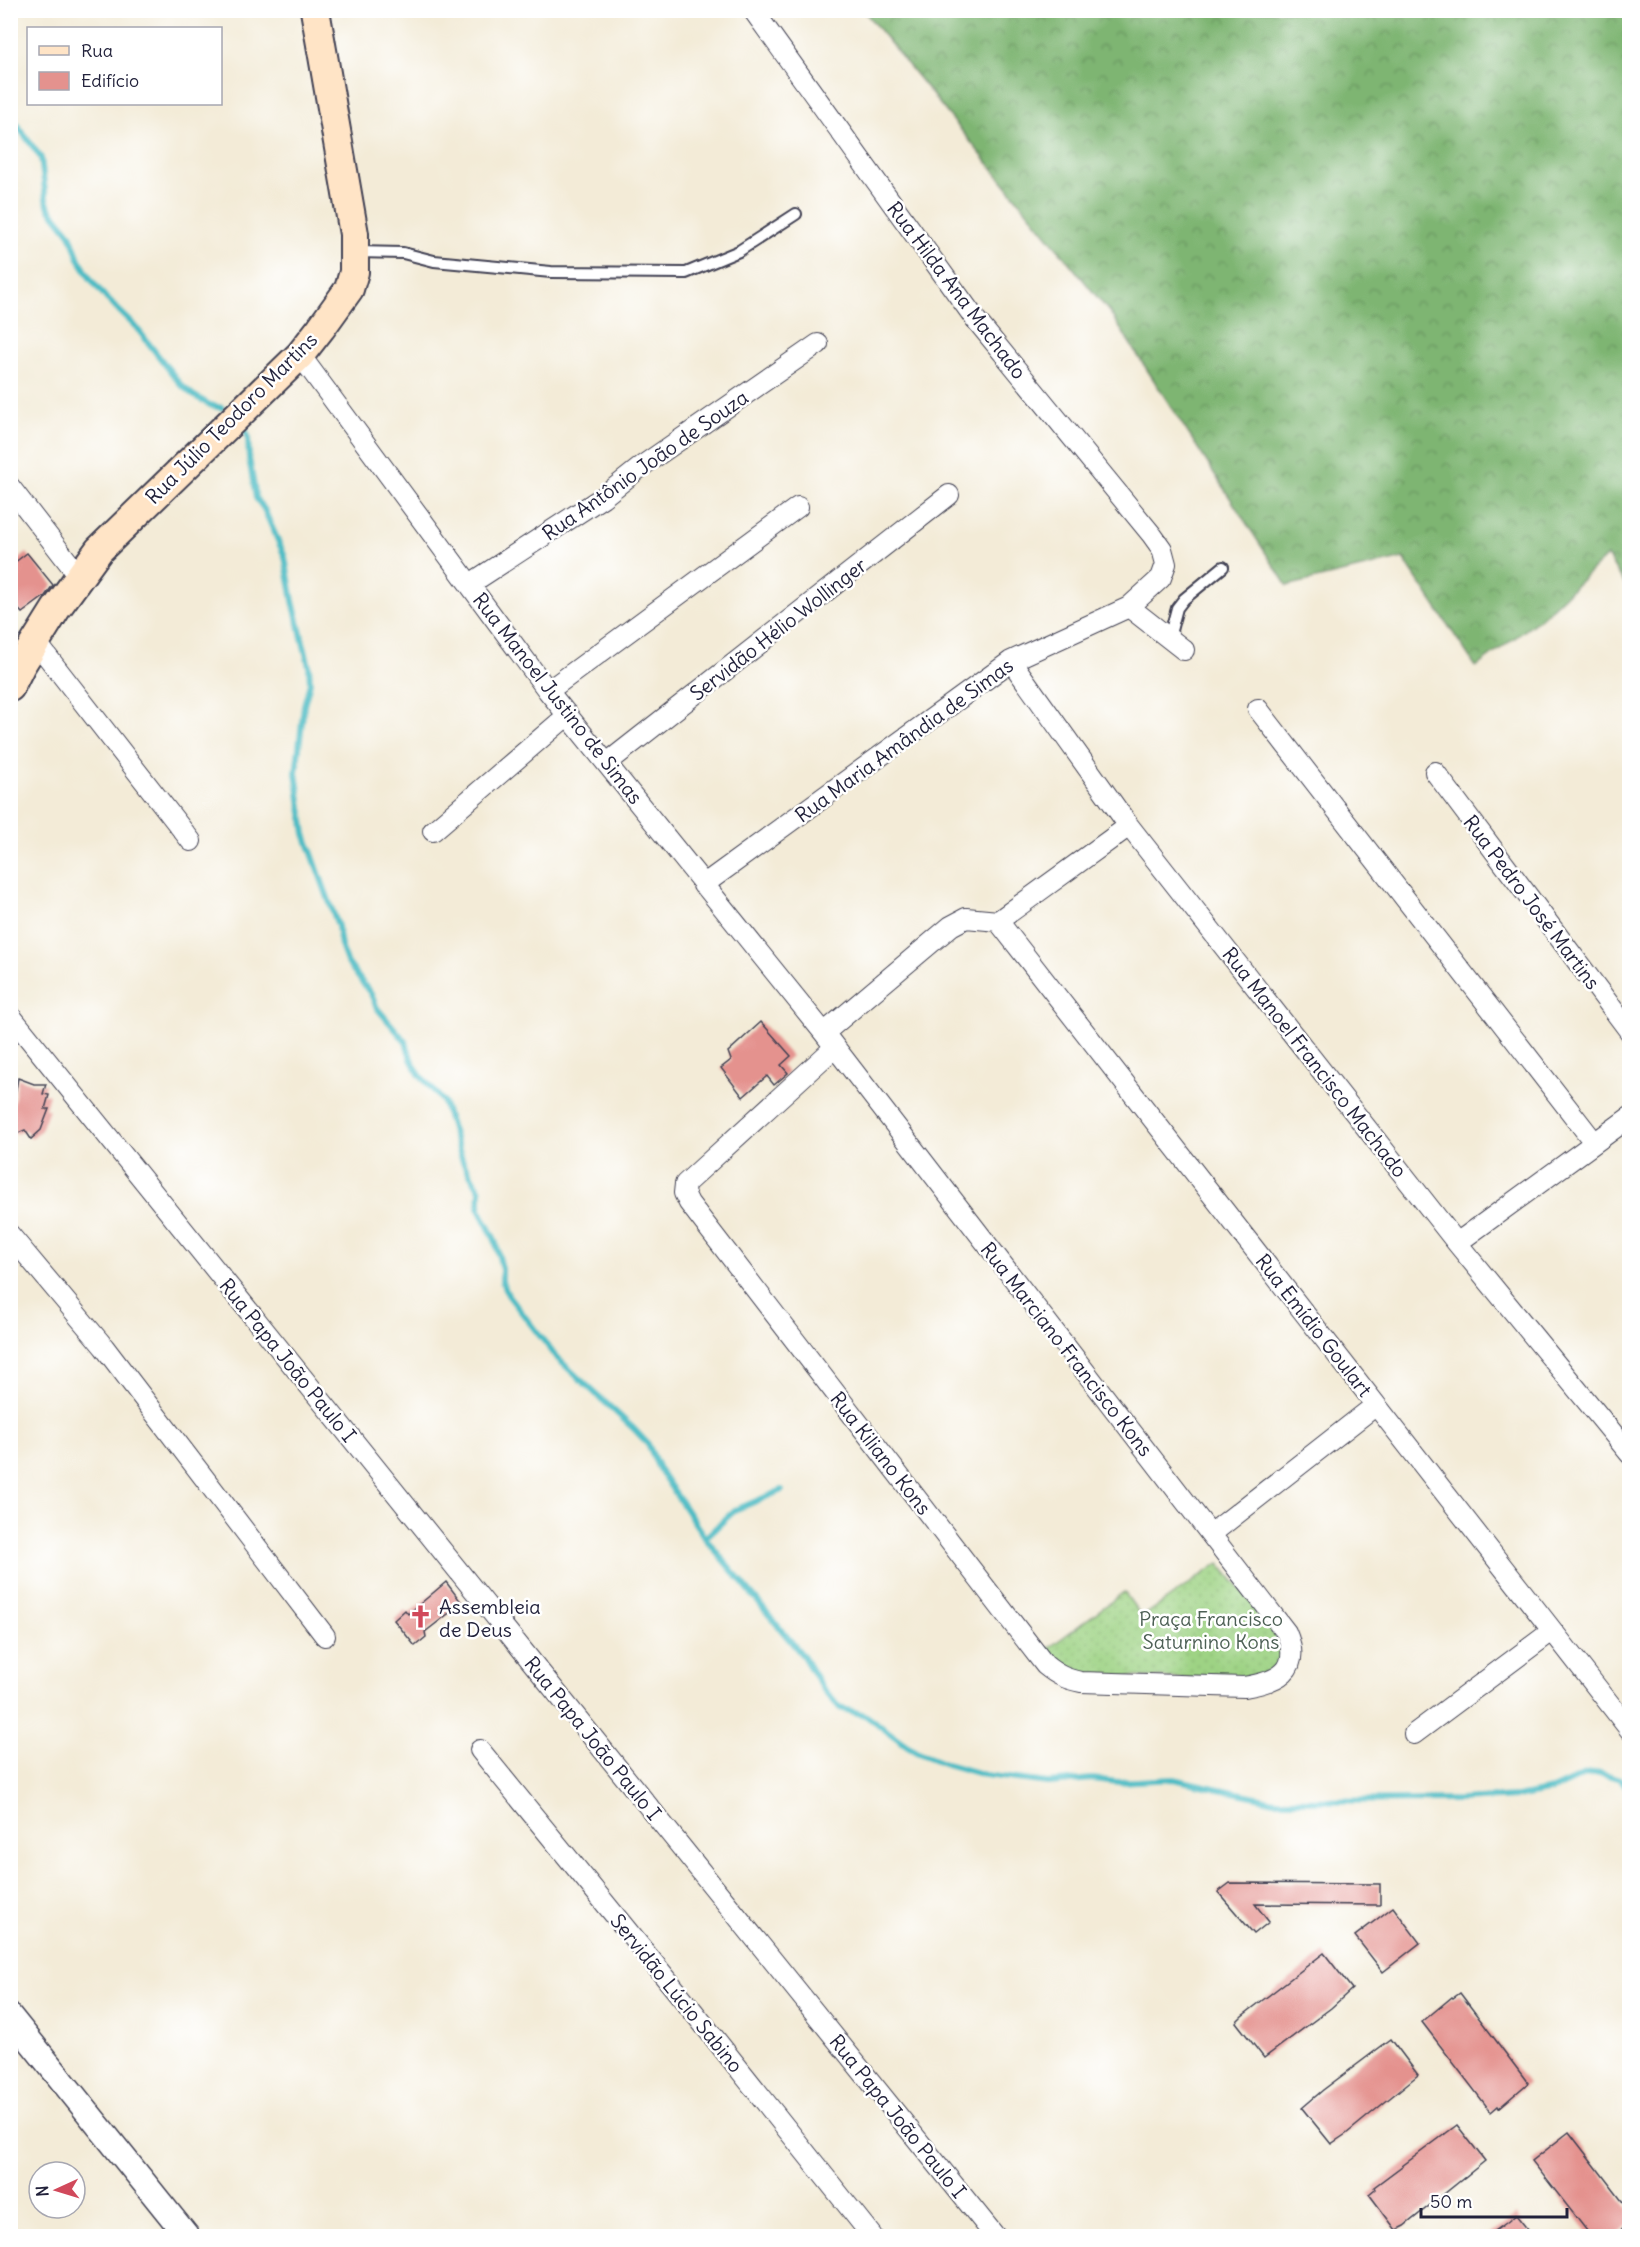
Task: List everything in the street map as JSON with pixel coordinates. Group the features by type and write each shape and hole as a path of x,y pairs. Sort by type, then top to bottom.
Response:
{"main road":[{"name":"Rua Júlio Teodoro Martins","path":"10,687 36,642 99,550 300,355 349,289 354,272 355,252 352,219 315,10"}],"street":[{"name":"Rua Hilda Ana Machado","path":"753,10 955,292 1002,353 1152,535 1162,549 1166,564"},
{"name":"Rua Antônio João de Souza","path":"470,584 603,497 642,466 818,345"},
{"name":"Rua Manoel Justino de Simas","path":"300,355 548,691 829,1041"},
{"path":"10,487 80,576"},
{"name":"Servidão Hélio Wollinger","path":"607,763 949,495"},
{"path":"548,691 798,507"},
{"name":"Rua Maria Amândia de Simas","path":"703,885 1011,661 1129,607 1161,578 1166,564"},
{"path":"1129,607 1176,644"},
{"path":"36,642 191,841"},
{"name":"Rua Manoel Francisco Machado","path":"1011,661 1129,826 1457,1243 1629,1454"},
{"path":"1257,709 1594,1142"},
{"path":"434,831 568,715"},
{"name":"Rua Pedro José Martins","path":"1435,772 1629,1032"},
{"path":"829,1041 931,941 951,926 966,918 998,921 1129,826"},
{"name":"Rua Emídio Goulart","path":"998,921 1629,1730"},
{"name":"Rua Papa João Paulo I","path":"10,1015 995,2236"},
{"name":"Rua Marciano Francisco Kons","path":"829,1041 1286,1632 1293,1653"},
{"name":"Rua Kiliano Kons","path":"829,1041 685,1184 684,1193 688,1203 1046,1665 1056,1674 1081,1682 1244,1687 1263,1684 1284,1673 1293,1653"},
{"path":"1457,1243 1629,1117"},
{"path":"10,1235 104,1347 325,1635"},
{"path":"1211,1534 1376,1405"},
{"path":"1414,1734 1552,1630"},
{"name":"Servidão Lúcio Sabino","path":"480,1750 872,2236"},
{"path":"10,2016 187,2236"}],"lane":[{"path":"355,252 403,253 434,261 551,272 686,273 739,251 796,213"},
{"path":"1176,644 1177,609 1184,598 1223,567"}],"green space":[{"path":"864,11 1629,11 1629,590 1607,556 1540,619 1476,667 1403,558 1287,586 1111,314"},
{"name":"Praça Francisco Saturnino Kons","path":"1219,1563 1278,1635 1283,1659 1276,1671 1242,1680 1078,1675 1064,1669 1046,1650 1124,1592 1142,1617"}],"building":[{"path":"27,553 53,585 45,596 22,613 10,600 10,566"},
{"path":"761,1022 791,1056 781,1065 788,1073 774,1085 767,1076 743,1097 721,1068 731,1060 728,1052"},
{"path":"18,1078 34,1084 46,1084 43,1094 49,1095 45,1109 49,1109 41,1130 31,1139 25,1130 16,1134 10,1122"},
{"name":"Assembleia de Deus","path":"446,1582 462,1603 425,1632 426,1637 415,1646 394,1620 405,1610 408,1614"},
{"path":"1230,1883 1380,1884 1380,1905 1255,1904 1269,1922 1254,1934 1218,1892"},
{"path":"1393,1907 1420,1943 1383,1972 1355,1936"},
{"path":"1324,1953 1352,1989 1331,2008 1264,2058 1236,2022"},
{"path":"1460,1993 1528,2083 1491,2112 1422,2022"},
{"path":"1391,2039 1418,2075 1331,2144 1302,2108"},
{"path":"1457,2125 1485,2161 1396,2230 1369,2194 1375,2189 1374,2187"},
{"path":"1569,2132 1629,2210 1629,2224 1614,2236 1591,2236 1532,2161"},
{"path":"1516,2215 1533,2236 1488,2236 1506,2223"}],"waterway":[{"path":"10,115 41,158 49,208 70,234 79,259 90,278 106,298 136,327 181,385 210,405 222,408"},
{"path":"242,423 248,436 249,458 256,498 264,509 285,557 309,666 310,683 304,705 296,773 305,834 338,926 341,946 347,962 371,994 377,1008 406,1042 419,1074 443,1101 463,1162 480,1191 479,1209 495,1240 502,1269 502,1282 508,1295 557,1358 648,1444 659,1469 705,1538 803,1656 822,1688 840,1708 865,1715 916,1752 946,1764 985,1775 1048,1783 1092,1779 1118,1782 1173,1779 1275,1801 1460,1800 1517,1797 1552,1790 1585,1775 1601,1773 1620,1779 1630,1792"},
{"path":"705,1538 735,1510 782,1490"}],"place":[{"name":"Assembleia de Deus","path":"421,1617"}]}
